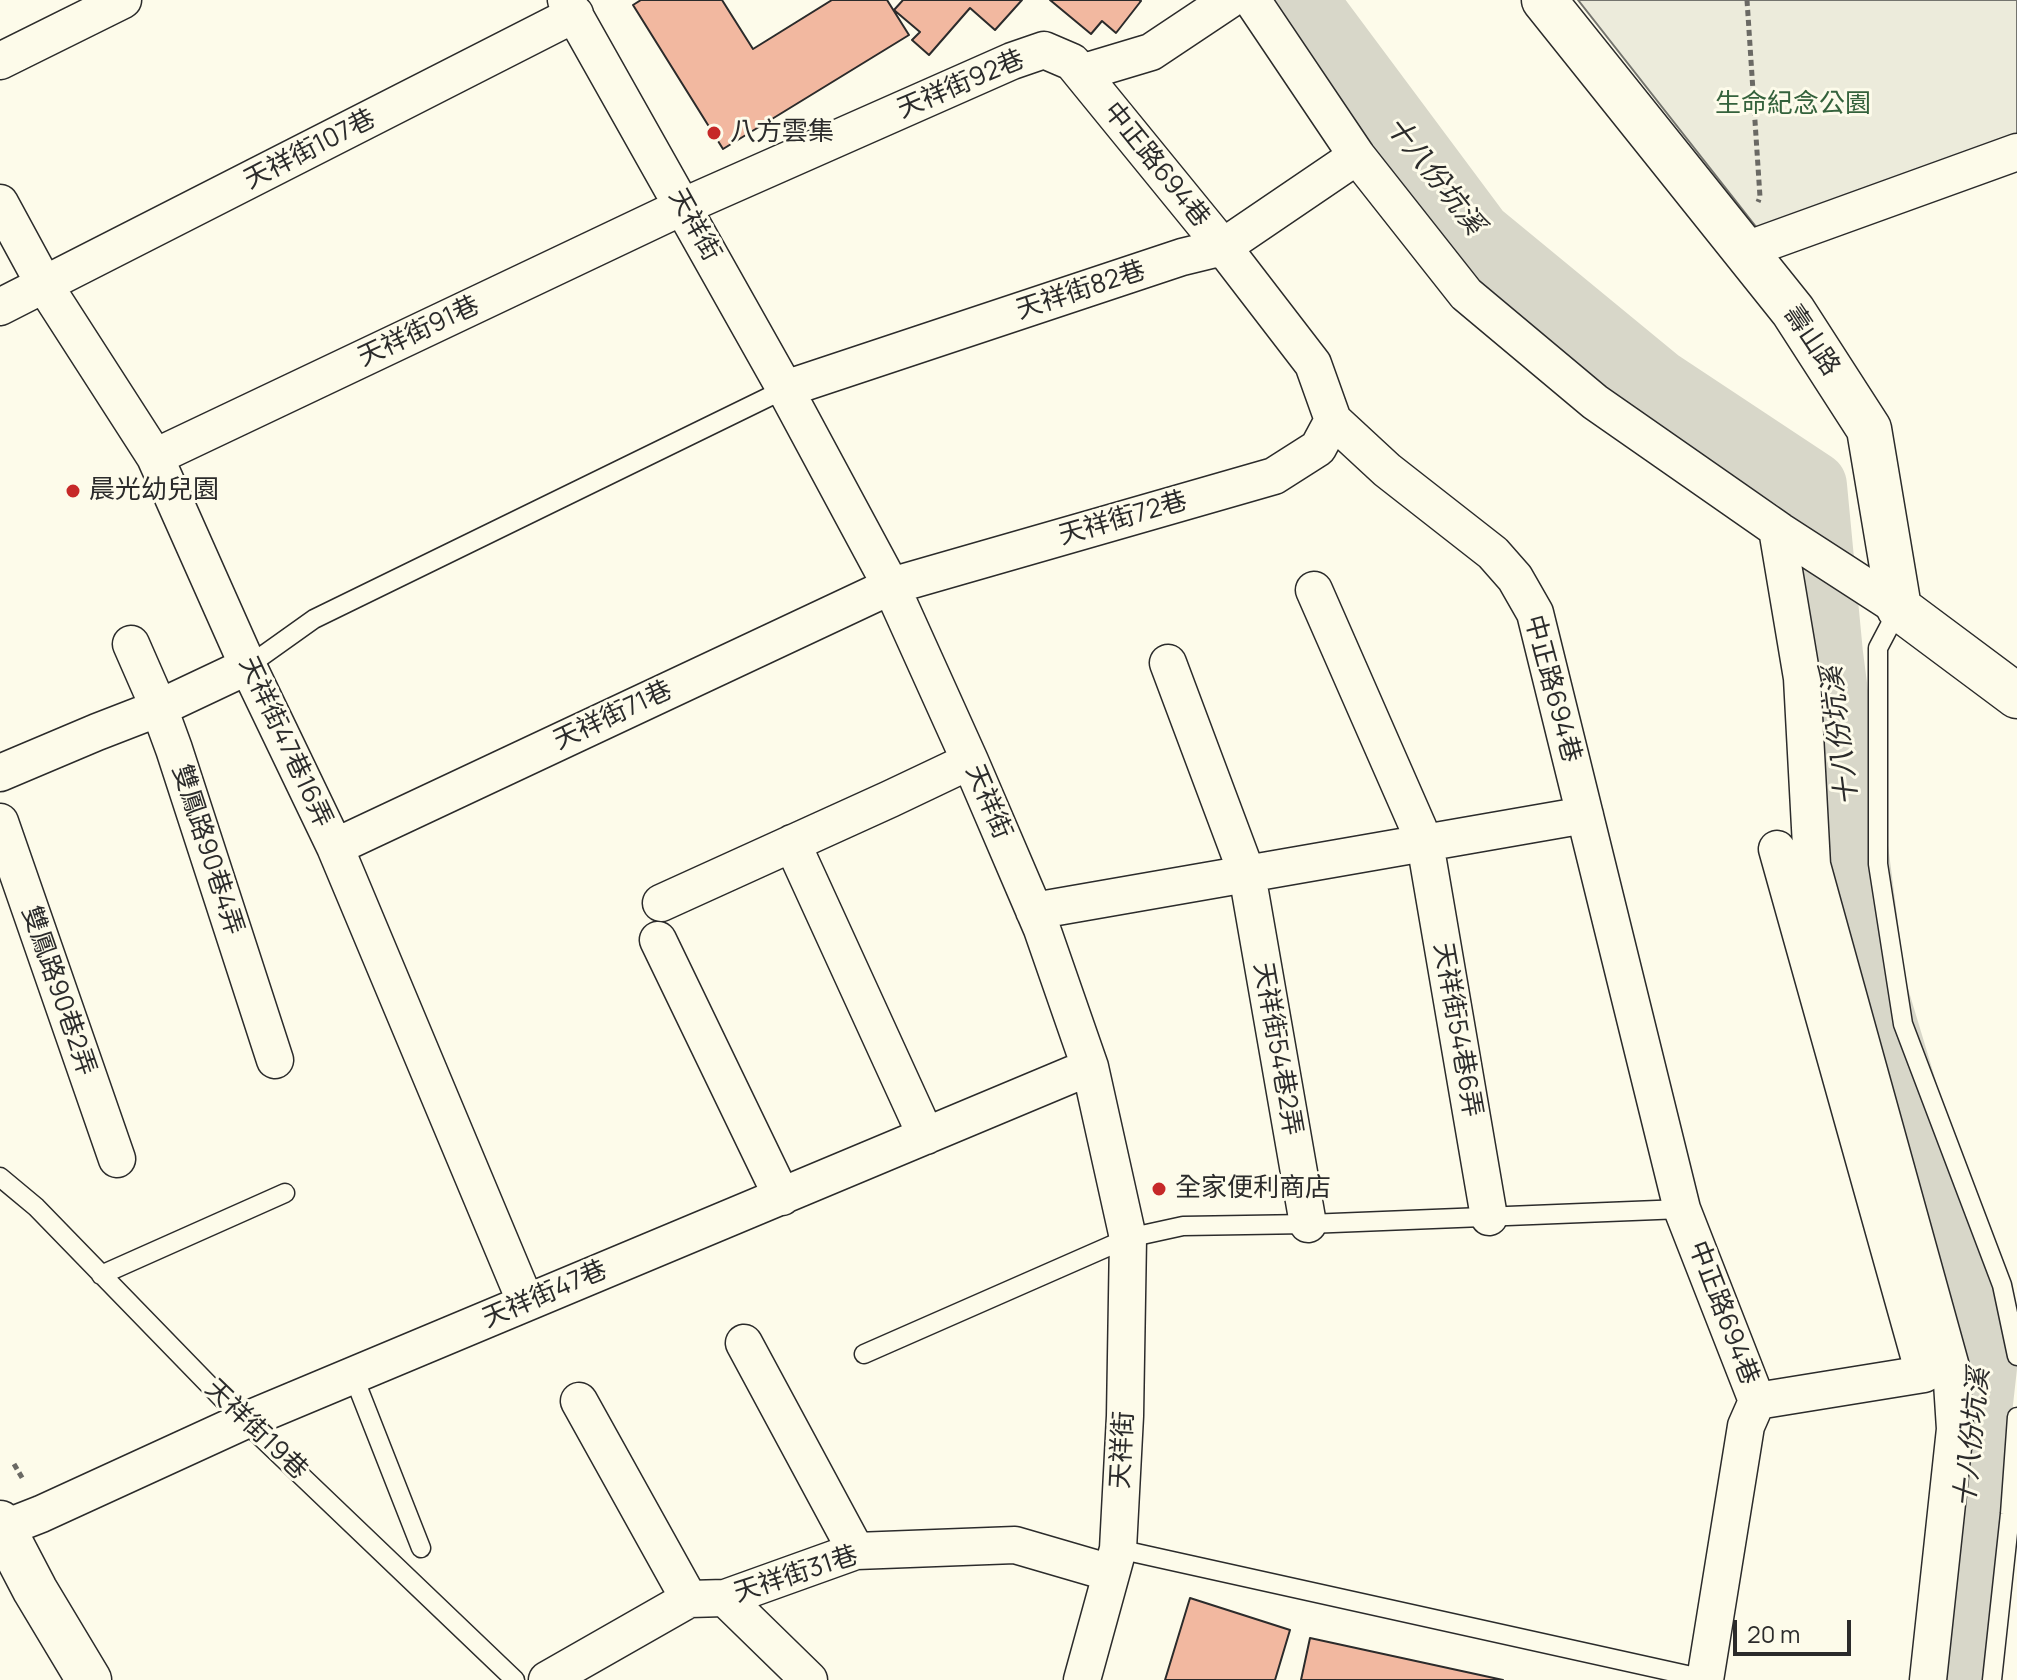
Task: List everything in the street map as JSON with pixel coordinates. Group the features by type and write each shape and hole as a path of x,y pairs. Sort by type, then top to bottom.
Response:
{"street":[{"path":"0,61 123,0"},
{"path":"1081,73 1151,52 1229,0"},
{"path":"1252,0 1357,156 1466,294 1595,402 1779,530 1890,602 2017,696"},
{"name":"壽山路","path":"1544,0 1793,311 1869,429 1890,602"},
{"name":"天祥街","path":"571,7 684,206 891,586 1042,929 1090,1067 1128,1238 1125,1416 1114,1561 1082,1680"},
{"name":"天祥街107巷","path":"0,307 571,7"},
{"name":"天祥街92巷","path":"684,206 1012,61 1044,50 1072,62 1081,73"},
{"name":"中正路694巷","path":"1081,73 1223,247 1313,364 1333,420 1387,470 1493,553 1515,578 1535,613 1682,1209 1757,1401 1746,1426 1705,1679"},
{"path":"1746,250 2017,152"},
{"name":"天祥街82巷","path":"785,389 1182,257 1223,247 1357,156"},
{"name":"天祥街47巷16弄","path":"0,203 45,286 155,457 248,666 335,847 526,1303"},
{"name":"天祥街91巷","path":"155,457 684,206"},
{"name":"天祥街72巷","path":"891,586 1274,476 1318,448 1333,420"},
{"path":"1779,530 1802,678 1812,865 1951,1367 1955,1429 1928,1680"},
{"name":"天祥街71巷","path":"335,847 891,586"},
{"name":"天祥街54巷6弄","path":"1314,590 1425,843 1489,1217"},
{"name":"雙鳳路90巷4弄","path":"131,644 159,708 275,1060"},
{"name":"天祥街54巷2弄","path":"1168,663 1247,874 1308,1224"},
{"path":"0,773 159,708 248,666"},
{"path":"661,903 970,761"},
{"path":"1034,911 1585,815"},
{"name":"雙鳳路90巷2弄","path":"0,822 117,1159"},
{"path":"792,843 926,1136"},
{"name":"中正路694巷","path":"1757,1401 1924,1374 1777,849"},
{"path":"658,940 782,1197"},
{"name":"天祥街47巷","path":"1,1528 41,1514 244,1421 1090,1067"},
{"path":"744,1343 856,1551"},
{"path":"579,1401 689,1599"},
{"path":"1,1528 89,1680"},
{"name":"天祥街31巷","path":"547,1680 689,1599 725,1598 856,1551 1015,1545 1114,1561"},
{"path":"725,1598 809,1680"}],"lane":[{"path":"248,666 314,619 785,389"},
{"path":"1890,602 1878,648 1878,864 1900,1009 2002,1285 2017,1356"},
{"name":"天祥街19巷","path":"0,1177 36,1207 244,1421 515,1680"},
{"path":"101,1275 285,1193"},
{"path":"864,1354 1128,1238 1183,1226 1682,1209"},
{"path":"353,1375 421,1548"},
{"path":"1992,1680 2017,1417"},
{"path":"1114,1561 1705,1679"}],"path":[{"path":"1746,250 1760,197 1747,0"}],"green space":[{"name":"生命紀念公園","path":"1578,0 2017,0 2017,138 1757,228"}],"building":[{"path":"641,0 722,0 753,49 832,0 887,0 909,35 723,149 633,5"},
{"path":"903,0 1022,0 995,30 970,8 929,55 912,40 920,32 894,10"},
{"path":"1050,0 1141,1 1116,33 1102,21 1091,34"},
{"path":"1190,1598 1290,1630 1275,1680 1165,1680"},
{"path":"1310,1638 1503,1680 1301,1680"}],"waterway":[{"name":"十八份坑溪","path":"1302,0 1477,235 1658,384 1812,486 1828,654 1871,987 1983,1358 1947,1680"}],"place":[{"name":"八方雲集","path":"714,133"},
{"name":"晨光幼兒園","path":"73,491"},
{"name":"全家便利商店","path":"1159,1189"}]}
